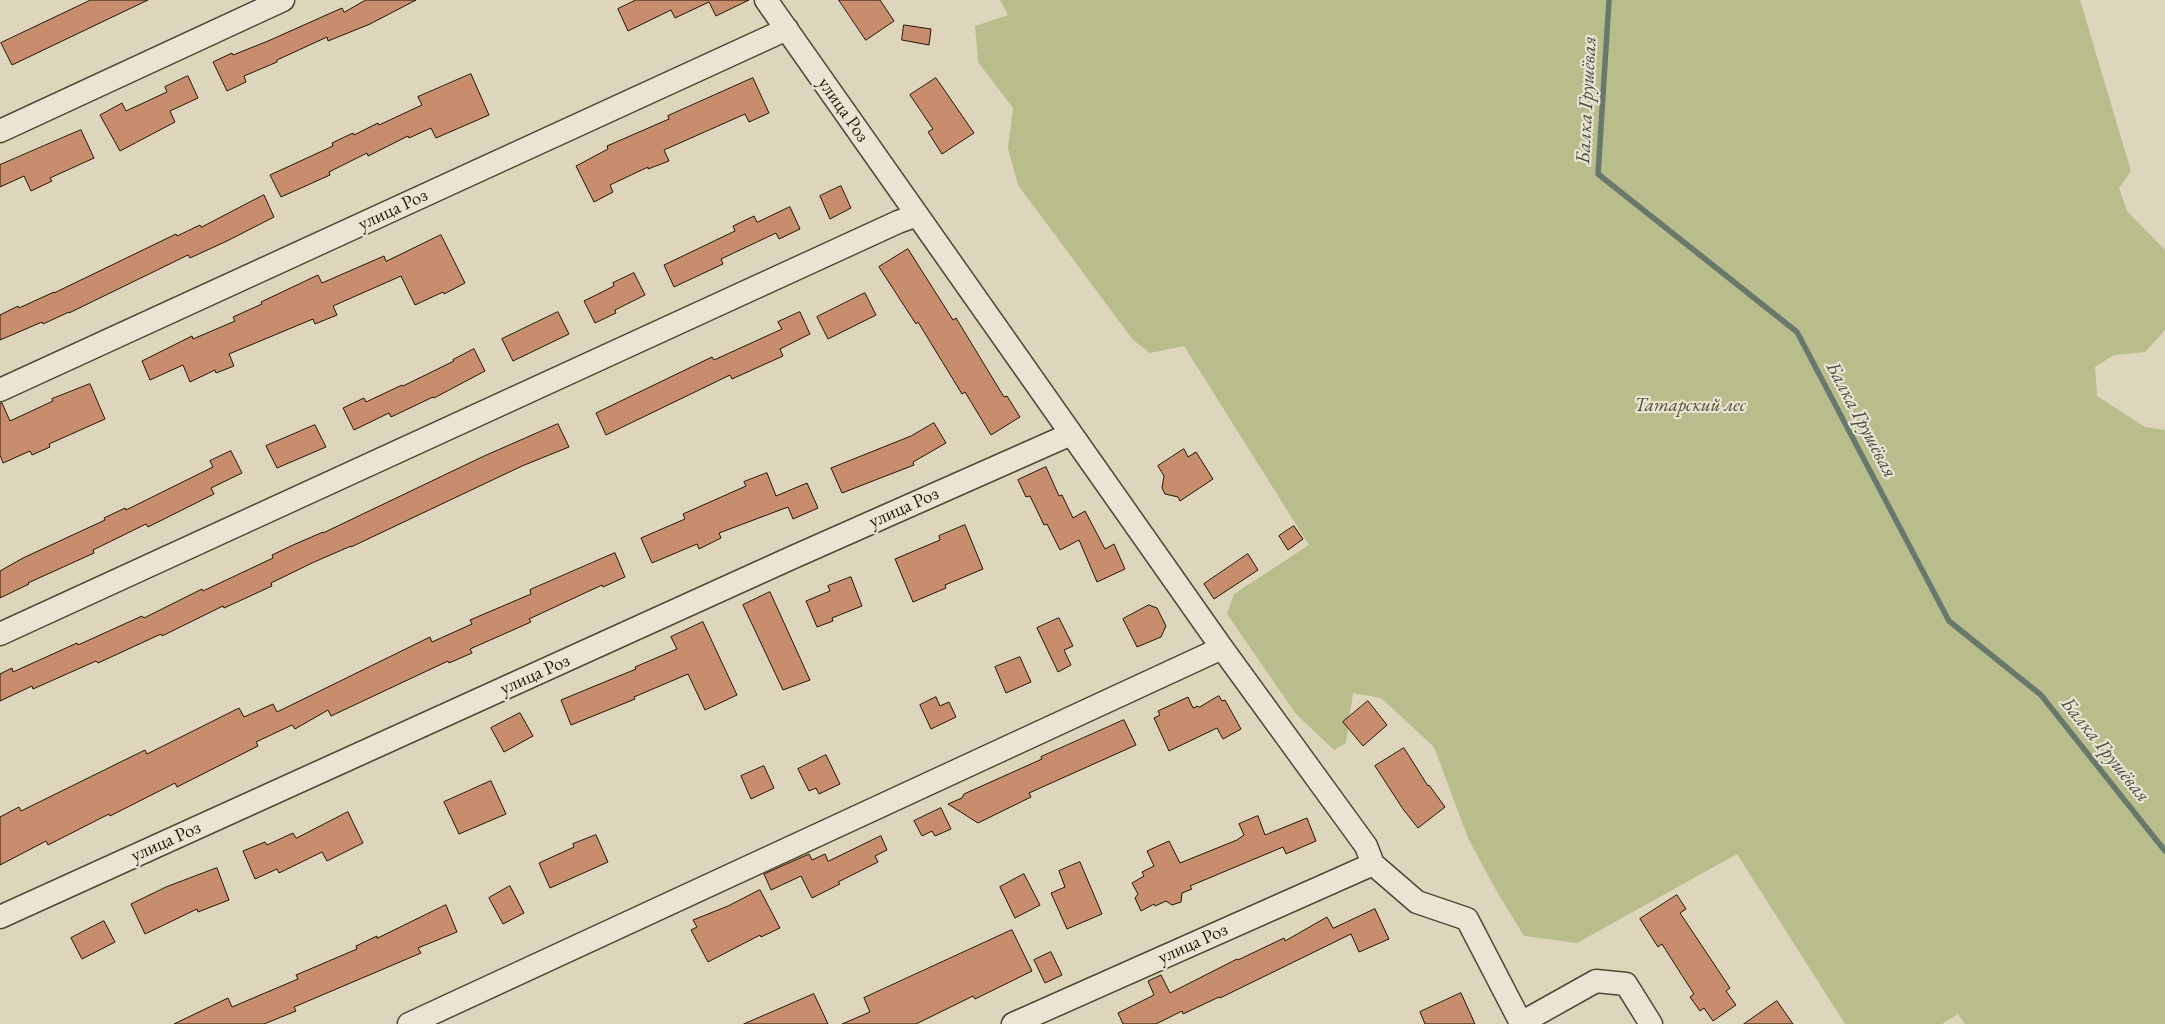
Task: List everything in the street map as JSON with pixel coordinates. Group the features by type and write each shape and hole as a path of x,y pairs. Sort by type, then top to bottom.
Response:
{"street":[{"path":"0,131 283,0"},
{"name":"улица Роз","path":"766,0 1222,648 1366,846 1373,864 1417,902 1467,919 1520,1023 1596,981 1626,984 1651,1024"},
{"name":"улица Роз","path":"0,390 786,29"},
{"path":"0,634 880,230 917,215"},
{"name":"улица Роз","path":"0,917 790,559 1071,434"},
{"path":"409,1024 1222,648"},
{"name":"улица Роз","path":"1013,1024 1373,864"}],"green space":[{"name":"Татарский лес","path":"1000,0 2080,0 2131,171 2119,188 2127,211 2165,250 2165,330 2145,352 2114,355 2095,367 2097,396 2145,427 2165,430 2165,1024 1965,1024 1958,1014 1942,1024 1845,1024 1737,854 1577,943 1524,936 1497,892 1468,838 1434,747 1381,698 1353,693 1346,743 1334,750 1296,714 1227,614 1234,594 1309,545 1184,346 1150,353 1133,340 1018,185 1008,148 1013,108 978,62 975,26 1008,15"}],"building":[{"path":"91,0 148,0 12,65 1,43"},
{"path":"366,0 416,0 370,24 328,41 327,37 277,60 277,62 244,76 246,82 227,91 213,62 232,53 233,55 268,41 342,8 344,12"},
{"path":"636,0 749,0 716,16 709,2 675,18 671,10 628,31 618,9"},
{"path":"839,0 880,0 894,21 866,40"},
{"path":"904,25 931,29 929,45 902,40"},
{"path":"471,74 489,115 436,138 431,128 409,138 408,136 368,156 367,153 329,172 330,175 281,197 270,175 333,146 332,143 353,133 354,135 378,123 379,125 422,105 418,97"},
{"path":"188,76 198,98 170,111 175,122 120,151 100,115 122,103 126,111 167,92 165,87"},
{"path":"753,78 769,113 749,122 745,114 664,150 669,161 648,169 648,167 610,185 613,192 594,202 576,166 608,149 607,146 669,119 668,116"},
{"path":"936,78 974,133 942,154 928,132 933,129 910,95"},
{"path":"81,130 94,158 50,178 52,181 31,191 24,176 0,187 0,165"},
{"path":"841,186 851,208 830,219 820,196"},
{"path":"264,195 274,217 190,258 188,255 69,313 0,340 0,315 18,306 19,308 54,293 176,234 177,236 200,225 201,227"},
{"path":"790,207 800,229 779,239 776,233 721,259 723,264 674,287 664,265 735,231 733,226 754,216 757,222"},
{"path":"441,235 465,283 444,294 443,292 415,305 401,276 333,306 337,315 315,324 313,319 229,354 234,366 216,373 215,370 190,382 183,365 150,380 142,361 192,336 193,339 235,321 233,317 318,275 322,283 384,256 386,261"},
{"path":"908,249 953,320 956,318 1004,397 1007,396 1020,417 991,435 965,392 962,394 918,322 916,324 879,267"},
{"path":"634,273 645,295 615,310 616,313 595,323 584,301 614,286 613,283"},
{"path":"865,293 876,315 828,339 817,317"},
{"path":"558,312 569,334 513,361 502,339"},
{"path":"800,312 810,334 780,349 783,356 732,379 730,375 606,435 596,413 712,357 714,360 782,329 778,322"},
{"path":"474,349 485,371 434,398 391,417 389,413 354,430 343,408 364,398 366,402 403,386"},
{"path":"90,384 105,419 49,444 50,447 32,455 30,451 3,463 0,455 0,403 2,403 10,421 53,401 52,399"},
{"path":"934,423 946,443 913,462 914,465 842,493 831,468 911,436"},
{"path":"558,424 569,447 522,466 351,547 312,563 271,583 272,586 224,608 223,606 162,636 161,634 98,663 96,661 33,689 32,686 0,701 0,674 12,668 13,672 142,616 144,618 202,589 203,591 273,558 272,555 293,545 323,533 482,457"},
{"path":"315,425 326,447 277,468 266,446"},
{"path":"1184,449 1188,457 1196,452 1213,479 1180,501 1178,497 1165,494 1162,488 1164,476 1158,466"},
{"path":"231,451 242,473 211,488 214,494 148,527 146,524 93,550 94,553 0,598 0,571 23,558 105,520 104,518 125,508 126,510 213,467 210,461"},
{"path":"1046,467 1059,496 1062,495 1073,518 1085,511 1105,549 1114,544 1125,569 1097,582 1079,540 1060,550 1047,524 1044,525 1030,496 1026,497 1018,480"},
{"path":"767,473 776,496 807,483 818,508 793,519 788,507 719,533 721,538 699,549 697,544 652,563 641,538 685,519 683,514 746,486 744,482"},
{"path":"965,525 983,569 945,585 946,588 913,602 895,559 940,540 939,536"},
{"path":"1294,526 1303,539 1288,550 1279,536"},
{"path":"615,553 625,577 603,587 602,585 529,619 531,622 470,649 472,653 449,663 448,661 331,716 328,710 295,729 292,725 256,742 258,746 177,787 175,783 110,816 109,814 48,845 46,841 0,865 0,817 19,807 21,811 145,750 147,754 239,708 244,717 273,704 277,712 430,637 432,642 472,624 470,620 531,594 530,590"},
{"path":"1248,554 1258,570 1214,599 1204,584"},
{"path":"851,577 862,606 832,618 833,621 817,627 806,601 830,591 828,586"},
{"path":"770,592 810,680 783,690 743,605"},
{"path":"1149,605 1157,608 1166,626 1161,637 1137,647 1123,619"},
{"path":"1059,618 1073,646 1064,650 1071,665 1058,672 1037,628"},
{"path":"703,622 737,695 705,710 688,674 634,697 635,699 571,725 561,700 636,669 635,667 677,649 671,637"},
{"path":"1020,657 1031,682 1006,693 995,667"},
{"path":"1219,696 1222,701 1225,700 1241,729 1223,739 1217,728 1169,751 1154,718 1160,715 1158,711 1188,697 1193,708 1199,707"},
{"path":"936,697 940,706 949,702 956,717 931,729 920,705"},
{"path":"1368,701 1387,725 1363,746 1343,722"},
{"path":"520,713 533,736 504,752 491,728"},
{"path":"1124,720 1136,745 1029,793 1031,797 978,823 948,804 962,798 964,794 1042,759 1041,757"},
{"path":"1404,748 1428,786 1445,807 1418,828 1375,766"},
{"path":"826,755 840,784 819,794 816,788 809,791 798,769"},
{"path":"764,766 774,788 751,799 741,776"},
{"path":"491,781 506,814 459,834 444,802"},
{"path":"941,808 951,829 935,836 932,831 922,836 914,821"},
{"path":"348,812 363,843 327,861 322,852 279,873 277,869 255,879 243,851 265,842 267,845 293,833 296,838"},
{"path":"1258,816 1265,835 1307,818 1316,841 1286,854 1283,847 1190,886 1192,889 1182,893 1181,902 1172,905 1166,901 1155,906 1154,904 1141,911 1135,898 1138,894 1132,883 1144,876 1142,872 1154,866 1147,851 1169,841 1180,863 1237,840 1244,835 1239,824"},
{"path":"596,835 608,862 550,888 539,863 574,847 573,844"},
{"path":"881,836 887,850 875,856 878,862 838,882 840,884 812,898 801,876 771,890 764,874 809,854 812,860 825,854 828,861"},
{"path":"1080,862 1102,914 1067,929 1051,893 1065,887 1059,871"},
{"path":"217,868 229,900 198,912 197,909 145,934 131,904 166,887"},
{"path":"1024,874 1040,905 1015,918 1000,887"},
{"path":"510,886 524,913 503,924 489,898"},
{"path":"760,890 780,928 761,937 760,935 708,962 691,930 697,927 693,920 728,906"},
{"path":"1677,895 1686,909 1680,913 1730,988 1726,991 1736,1005 1713,1021 1704,1008 1700,1011 1690,997 1694,994 1662,944 1658,947 1640,919"},
{"path":"446,905 457,932 418,948 421,953 294,1007 296,1011 264,1024 174,1024 228,998 232,1007 298,979 296,975 357,949 356,946"},
{"path":"1375,909 1389,939 1359,952 1351,934 1220,998 1183,1014 1182,1011 1156,1024 1123,1024 1118,1013 1154,995 1148,981 1161,975 1170,993 1237,959 1284,938 1285,941 1327,917 1333,928"},
{"path":"104,921 115,942 82,959 71,938"},
{"path":"1012,930 1032,971 975,999 973,996 916,1024 842,1024 870,1012 864,998"},
{"path":"1051,952 1062,975 1045,983 1034,960"},
{"path":"1461,993 1475,1024 1425,1024 1420,1012"},
{"path":"814,994 828,1024 744,1024"},
{"path":"1777,1001 1793,1024 1744,1024"}],"waterway":[{"name":"Балка Грушёвая","path":"1609,0 1598,174 1797,332 1949,621 2041,695 2165,851"}]}
